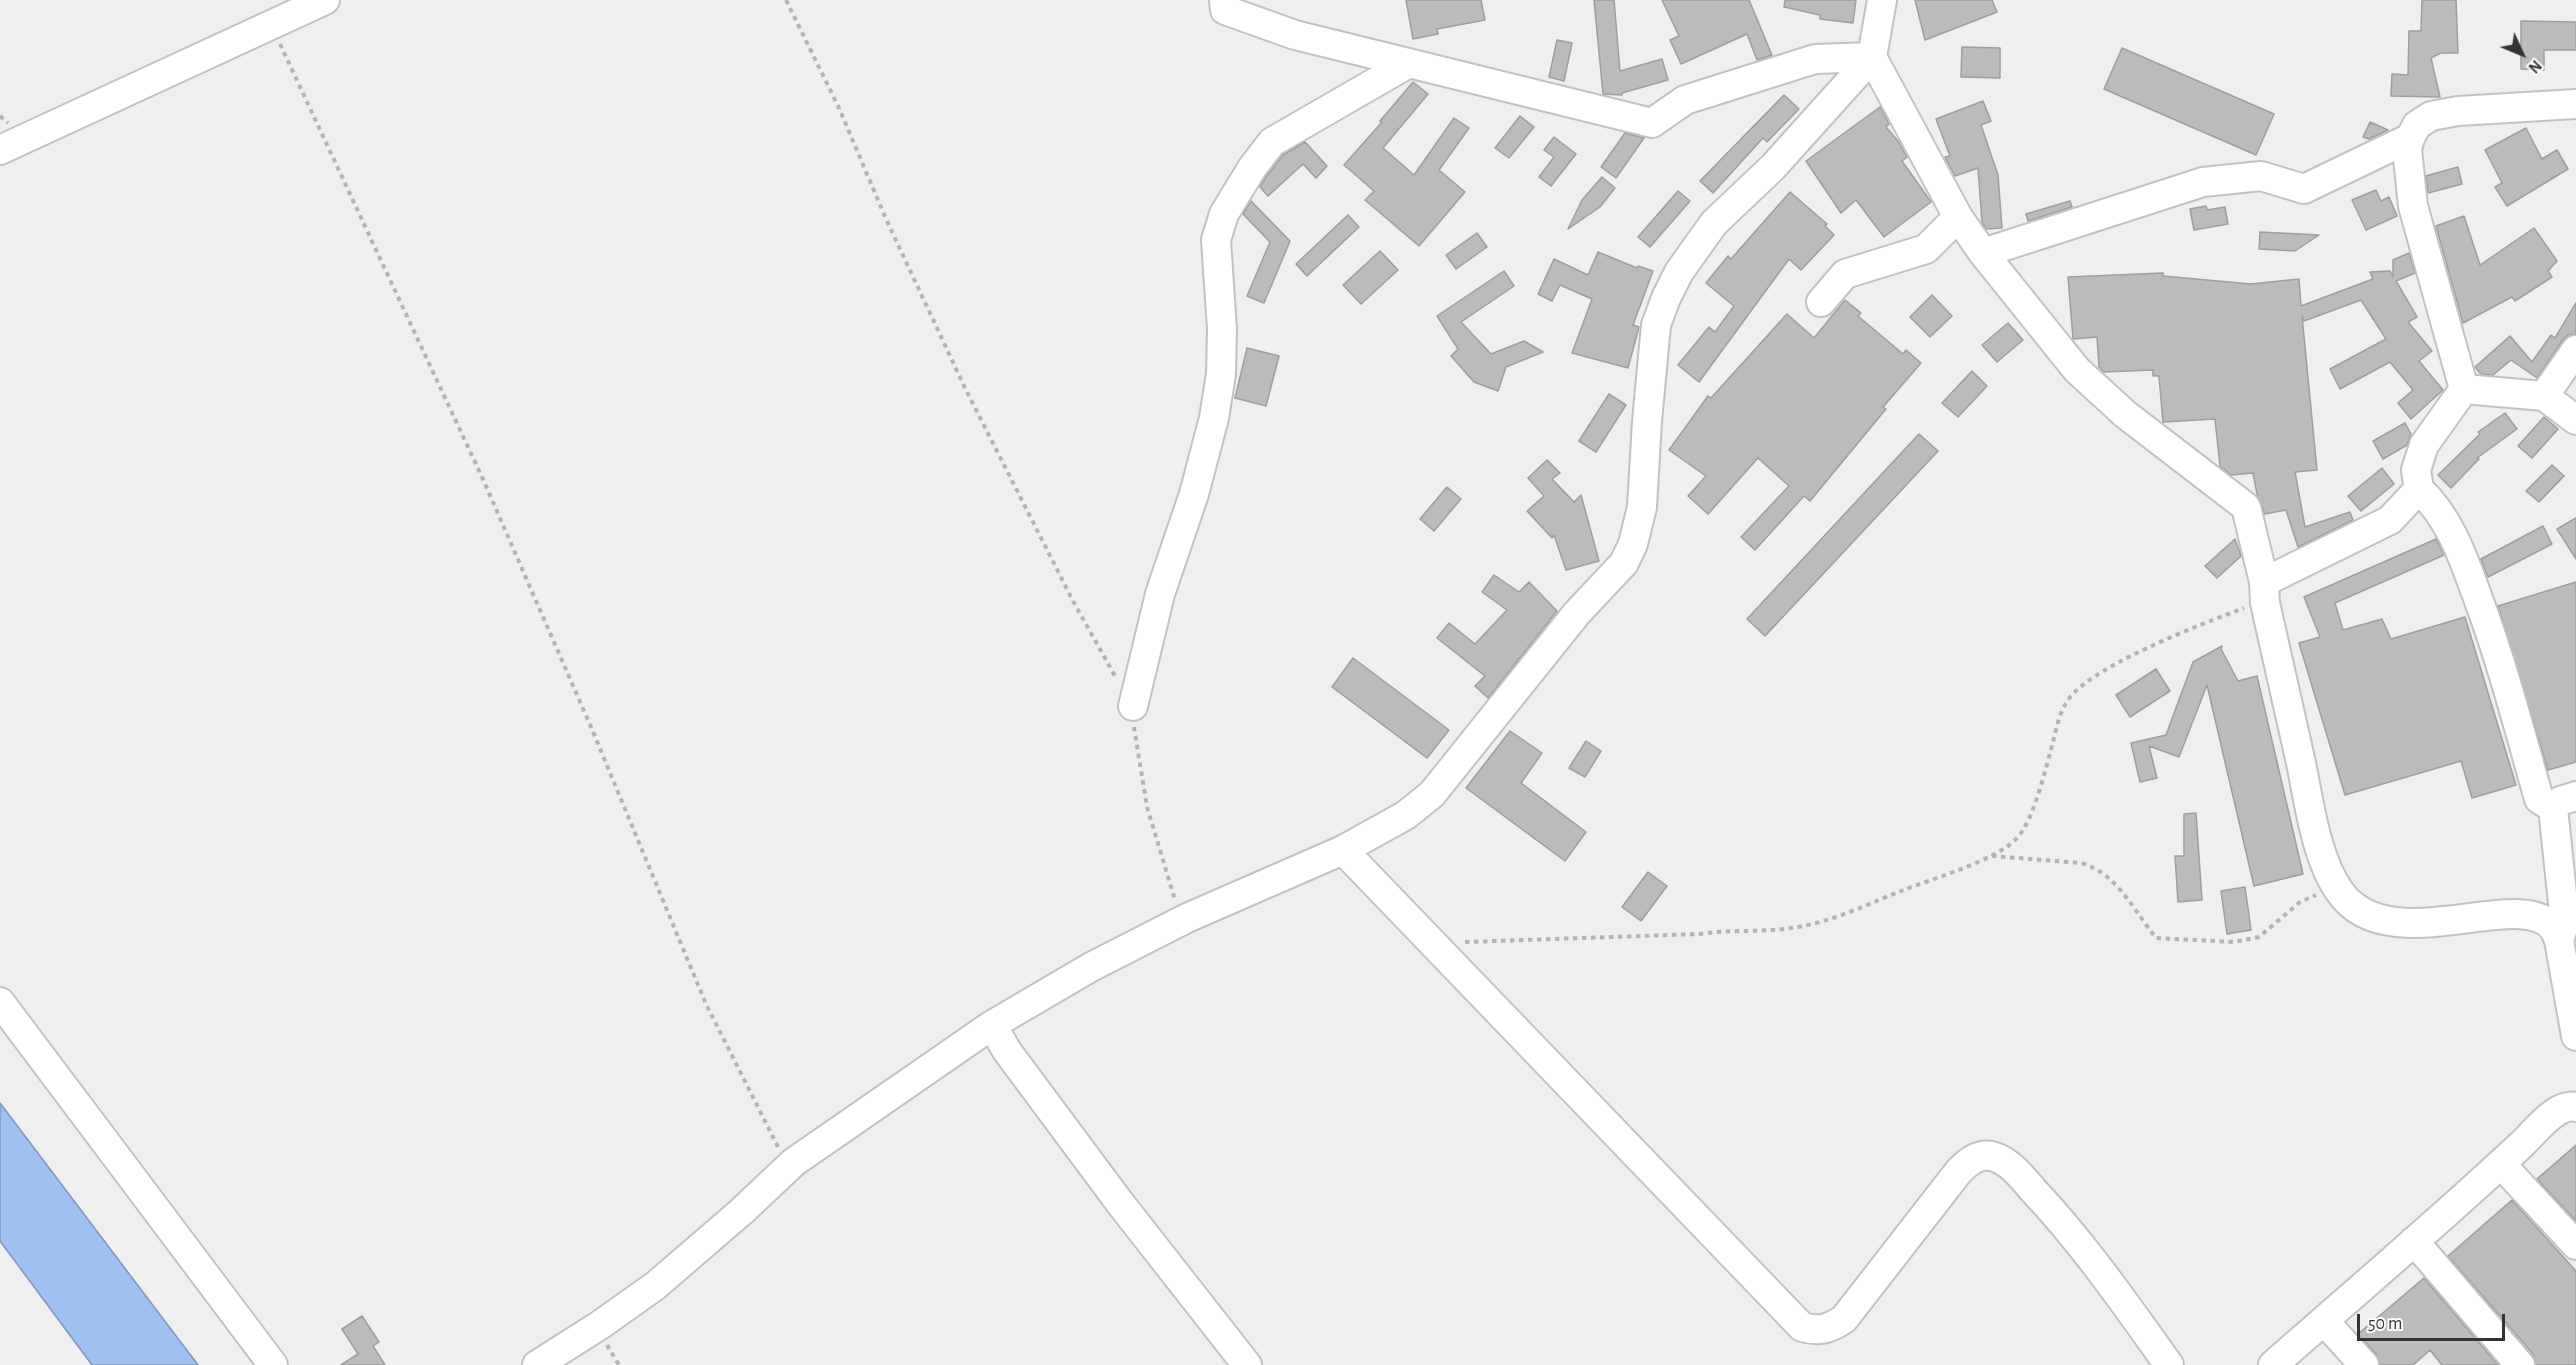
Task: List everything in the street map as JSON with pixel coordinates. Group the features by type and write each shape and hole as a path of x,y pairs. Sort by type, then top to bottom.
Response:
{"street":[{"path":"0,150 270,23 325,0"},
{"path":"1224,0 1225,10 1294,35 1652,123 1686,100 1815,58 1872,57"},
{"path":"537,1365 600,1325 655,1286 789,1167 993,1025 1091,967 1182,920 1343,850 1406,815 1432,794 1577,613 1624,563 1633,544 1642,507 1656,325 1666,298 1680,272 1714,223 1773,168 1872,57 1882,0"},
{"path":"1872,57 1958,218 1983,253 2077,370 2126,414 2246,507 2315,829 2328,871 2340,893 2354,906 2372,917 2389,923 2411,924 2511,914 2529,915 2553,927 2559,940 2576,1036"},
{"path":"1133,706 1160,594 1194,494 1214,418 1221,374 1222,329 1216,240 1224,214 1252,168 1272,142 1409,63"},
{"path":"2464,389 2413,206 2407,149 2410,138 2417,125 2431,116 2458,111 2576,104"},
{"path":"1983,253 2203,182 2261,176 2304,189 2410,138"},
{"path":"1821,302 1845,274 1926,249 1958,218"},
{"path":"2544,396 2576,350"},
{"path":"2464,389 2544,396 2576,420"},
{"path":"2464,389 2424,446 2416,471 2419,489 2447,522 2464,560 2500,660 2539,799 2564,802 2565,922 2559,940"},
{"path":"2265,592 2390,520 2419,489"},
{"path":"1343,850 1802,1327 1815,1331 1831,1327 1844,1319 1959,1171 1969,1161 1982,1155 1995,1157 2007,1164 2048,1206 2087,1251 2169,1365"},
{"path":"0,1002 273,1365"},
{"path":"993,1025 1007,1051 1247,1365"},
{"path":"2273,1365 2501,1164 2557,1111 2569,1105 2576,1107"},
{"path":"2501,1164 2576,1245"},
{"path":"2414,1241 2520,1365"},
{"path":"2324,1321 2364,1365"}],"path":[{"path":"786,0 839,108 886,219 966,388 1073,601 1133,706 1137,755 1147,807 1182,920"},
{"path":"270,23 482,477 591,727 706,1004 789,1167"},
{"path":"1437,950 1451,942 1680,935 1799,927 1842,914 1990,856 2017,839 2024,826 2038,794 2066,702 2082,685 2100,672 2191,628 2244,608 2265,592"},
{"path":"1990,856 2081,863 2095,867 2121,890 2156,938 2169,940 2234,942 2259,937 2300,903 2323,892 2340,893"}],"water":[{"path":"0,1103 198,1365 92,1365 0,1241"}],"building":[{"path":"1406,0 1481,0 1485,20 1437,29 1438,34 1413,39"},
{"path":"1594,0 1614,0 1620,71 1662,59 1668,80 1622,93 1622,95 1603,94"},
{"path":"1662,0 1749,0 1772,55 1757,60 1747,34 1681,64 1670,40 1679,36"},
{"path":"1785,0 1856,0 1853,23 1820,19 1820,15 1784,7"},
{"path":"1915,0 1992,0 1997,12 1925,40"},
{"path":"2422,0 2456,0 2458,53 2441,53 2431,58 2440,97 2391,96 2392,74 2408,75 2409,31 2421,31"},
{"path":"2521,21 2576,22 2576,50 2544,50 2544,70 2521,69"},
{"path":"1557,40 1572,43 1564,81 1549,77"},
{"path":"1962,47 2000,48 2000,78 1961,77"},
{"path":"2122,48 2274,114 2256,155 2104,89"},
{"path":"1413,82 1428,94 1383,148 1414,175 1454,118 1469,128 1439,170 1465,192 1419,246 1365,200 1374,191 1344,165"},
{"path":"1784,95 1799,109 1767,142 1763,138 1713,193 1700,181"},
{"path":"1983,101 1991,121 1981,125 1998,175 2002,228 1986,229 1982,222 1978,168 1955,176 1945,157 1950,156 1936,119"},
{"path":"1880,107 1889,124 1886,127 1898,141 1907,157 1902,161 1931,202 1884,237 1856,200 1841,213 1806,161"},
{"path":"1520,116 1534,127 1509,158 1495,148"},
{"path":"2370,122 2388,130 2369,139 2363,137"},
{"path":"2526,128 2542,159 2557,150 2568,169 2507,206 2495,187 2502,183 2485,150"},
{"path":"1625,133 1644,138 1616,178 1601,167"},
{"path":"1554,137 1576,154 1551,186 1539,177 1554,157 1544,150"},
{"path":"1305,142 1327,166 1316,178 1303,164 1268,196 1260,187 1266,177 1283,155"},
{"path":"2458,167 2462,184 2428,193 2426,176"},
{"path":"1602,177 1615,188 1600,207 1568,229 1582,200"},
{"path":"2376,190 2381,201 2389,197 2397,216 2366,230 2352,200"},
{"path":"1678,191 1690,201 1650,247 1638,237"},
{"path":"1790,192 1827,224 1825,226 1834,235 1801,270 1789,259 1699,382 1678,365 1709,327 1715,332 1734,306 1706,283 1728,256 1731,259"},
{"path":"1251,201 1290,241 1264,303 1247,296 1270,242 1243,214"},
{"path":"2070,201 2072,207 2028,221 2026,214"},
{"path":"2206,206 2207,210 2225,207 2228,224 2194,230 2190,209"},
{"path":"1348,215 1359,227 1307,276 1296,264"},
{"path":"2464,216 2480,265 2534,228 2557,261 2548,271 2552,277 2515,301 2512,297 2463,323 2436,226"},
{"path":"2260,232 2319,235 2295,251 2259,249"},
{"path":"1477,233 1487,247 1456,269 1446,255"},
{"path":"1380,251 1398,270 1361,304 1343,285"},
{"path":"1598,252 1637,268 1638,266 1653,271 1633,325 1639,327 1628,368 1572,353 1592,299 1560,285 1552,301 1538,294 1554,259 1588,275"},
{"path":"2409,253 2415,273 2396,281 2417,317 2408,322 2432,351 2419,361 2443,390 2411,419 2398,403 2413,390 2390,362 2340,389 2330,369 2386,339 2361,300 2304,321 2302,316 2317,470 2295,472 2305,527 2350,512 2353,520 2298,547 2286,510 2265,514 2257,494 2253,473 2231,475 2220,466 2215,419 2163,422 2159,376 2153,376 2153,370 2104,372 2099,367 2097,337 2073,339 2068,277 2163,273 2163,276 2251,284 2299,279 2301,306 2373,279 2370,272 2390,271 2393,277 2393,260"},
{"path":"1504,271 1514,286 1461,322 1491,354 1524,341 1543,352 1506,367 1498,391 1474,382 1451,356 1458,349 1437,316"},
{"path":"1932,295 1952,316 1930,337 1910,317"},
{"path":"1845,300 1861,313 1858,316 1903,354 1906,350 1921,363 1883,407 1886,409 1810,501 1804,496 1755,550 1741,537 1789,486 1758,458 1708,514 1688,496 1706,476 1669,450 1708,396 1711,398 1787,314 1814,338"},
{"path":"2576,303 2576,334 2568,335 2562,341 2537,378 2511,360 2493,375 2481,374 2475,367 2510,336 2532,362 2551,335 2555,338"},
{"path":"2008,323 2023,340 1997,362 1982,345"},
{"path":"1247,348 1279,356 1266,406 1235,398"},
{"path":"1972,371 1987,386 1958,417 1942,403"},
{"path":"1609,394 1626,405 1596,452 1579,441"},
{"path":"2505,413 2517,429 2477,458 2479,459 2451,488 2438,475 2480,434 2478,432"},
{"path":"2544,417 2558,429 2532,458 2518,446"},
{"path":"2405,423 2411,434 2407,445 2383,459 2373,441"},
{"path":"1919,434 1938,451 1765,636 1747,619"},
{"path":"1547,460 1560,473 1552,479 1574,502 1581,495 1599,561 1566,570 1554,535 1552,538 1527,511 1544,496 1528,478"},
{"path":"2552,465 2564,476 2539,502 2526,491"},
{"path":"2382,468 2394,484 2361,511 2348,496"},
{"path":"1447,487 1461,499 1434,531 1420,519"},
{"path":"2576,518 2576,559 2557,529"},
{"path":"2543,526 2552,544 2488,577 2481,559"},
{"path":"2235,539 2241,556 2217,578 2205,566"},
{"path":"2436,539 2444,555 2335,603 2343,630 2382,619 2391,639 2465,617 2516,785 2472,798 2461,761 2345,795 2299,643 2320,637 2304,597"},
{"path":"1494,575 1519,592 1529,582 1557,611 1488,698 1475,686 1485,676 1437,638 1449,623 1475,644 1507,610 1482,592"},
{"path":"2576,582 2576,762 2548,770 2498,606"},
{"path":"2222,646 2221,649 2238,681 2257,676 2303,874 2254,886 2207,685 2179,757 2149,746 2157,778 2140,782 2131,743 2166,735 2193,662"},
{"path":"1353,658 1449,730 1427,758 1332,687"},
{"path":"2156,669 2170,691 2130,717 2116,695"},
{"path":"1510,731 1542,753 1521,783 1586,832 1565,861 1466,788"},
{"path":"1586,741 1601,751 1585,777 1569,768"},
{"path":"2196,813 2202,900 2178,902 2175,856 2184,856 2184,814"},
{"path":"1648,872 1667,886 1641,921 1622,907"},
{"path":"2245,887 2251,930 2227,934 2221,891"},
{"path":"2576,1145 2576,1221 2537,1179"},
{"path":"2512,1200 2576,1271 2576,1365 2536,1365 2533,1354 2448,1256"},
{"path":"2424,1278 2498,1365 2442,1365 2430,1350 2413,1365 2380,1365 2376,1354 2358,1334"},
{"path":"362,1316 379,1342 373,1346 385,1365 341,1365 358,1354 342,1329"}]}
